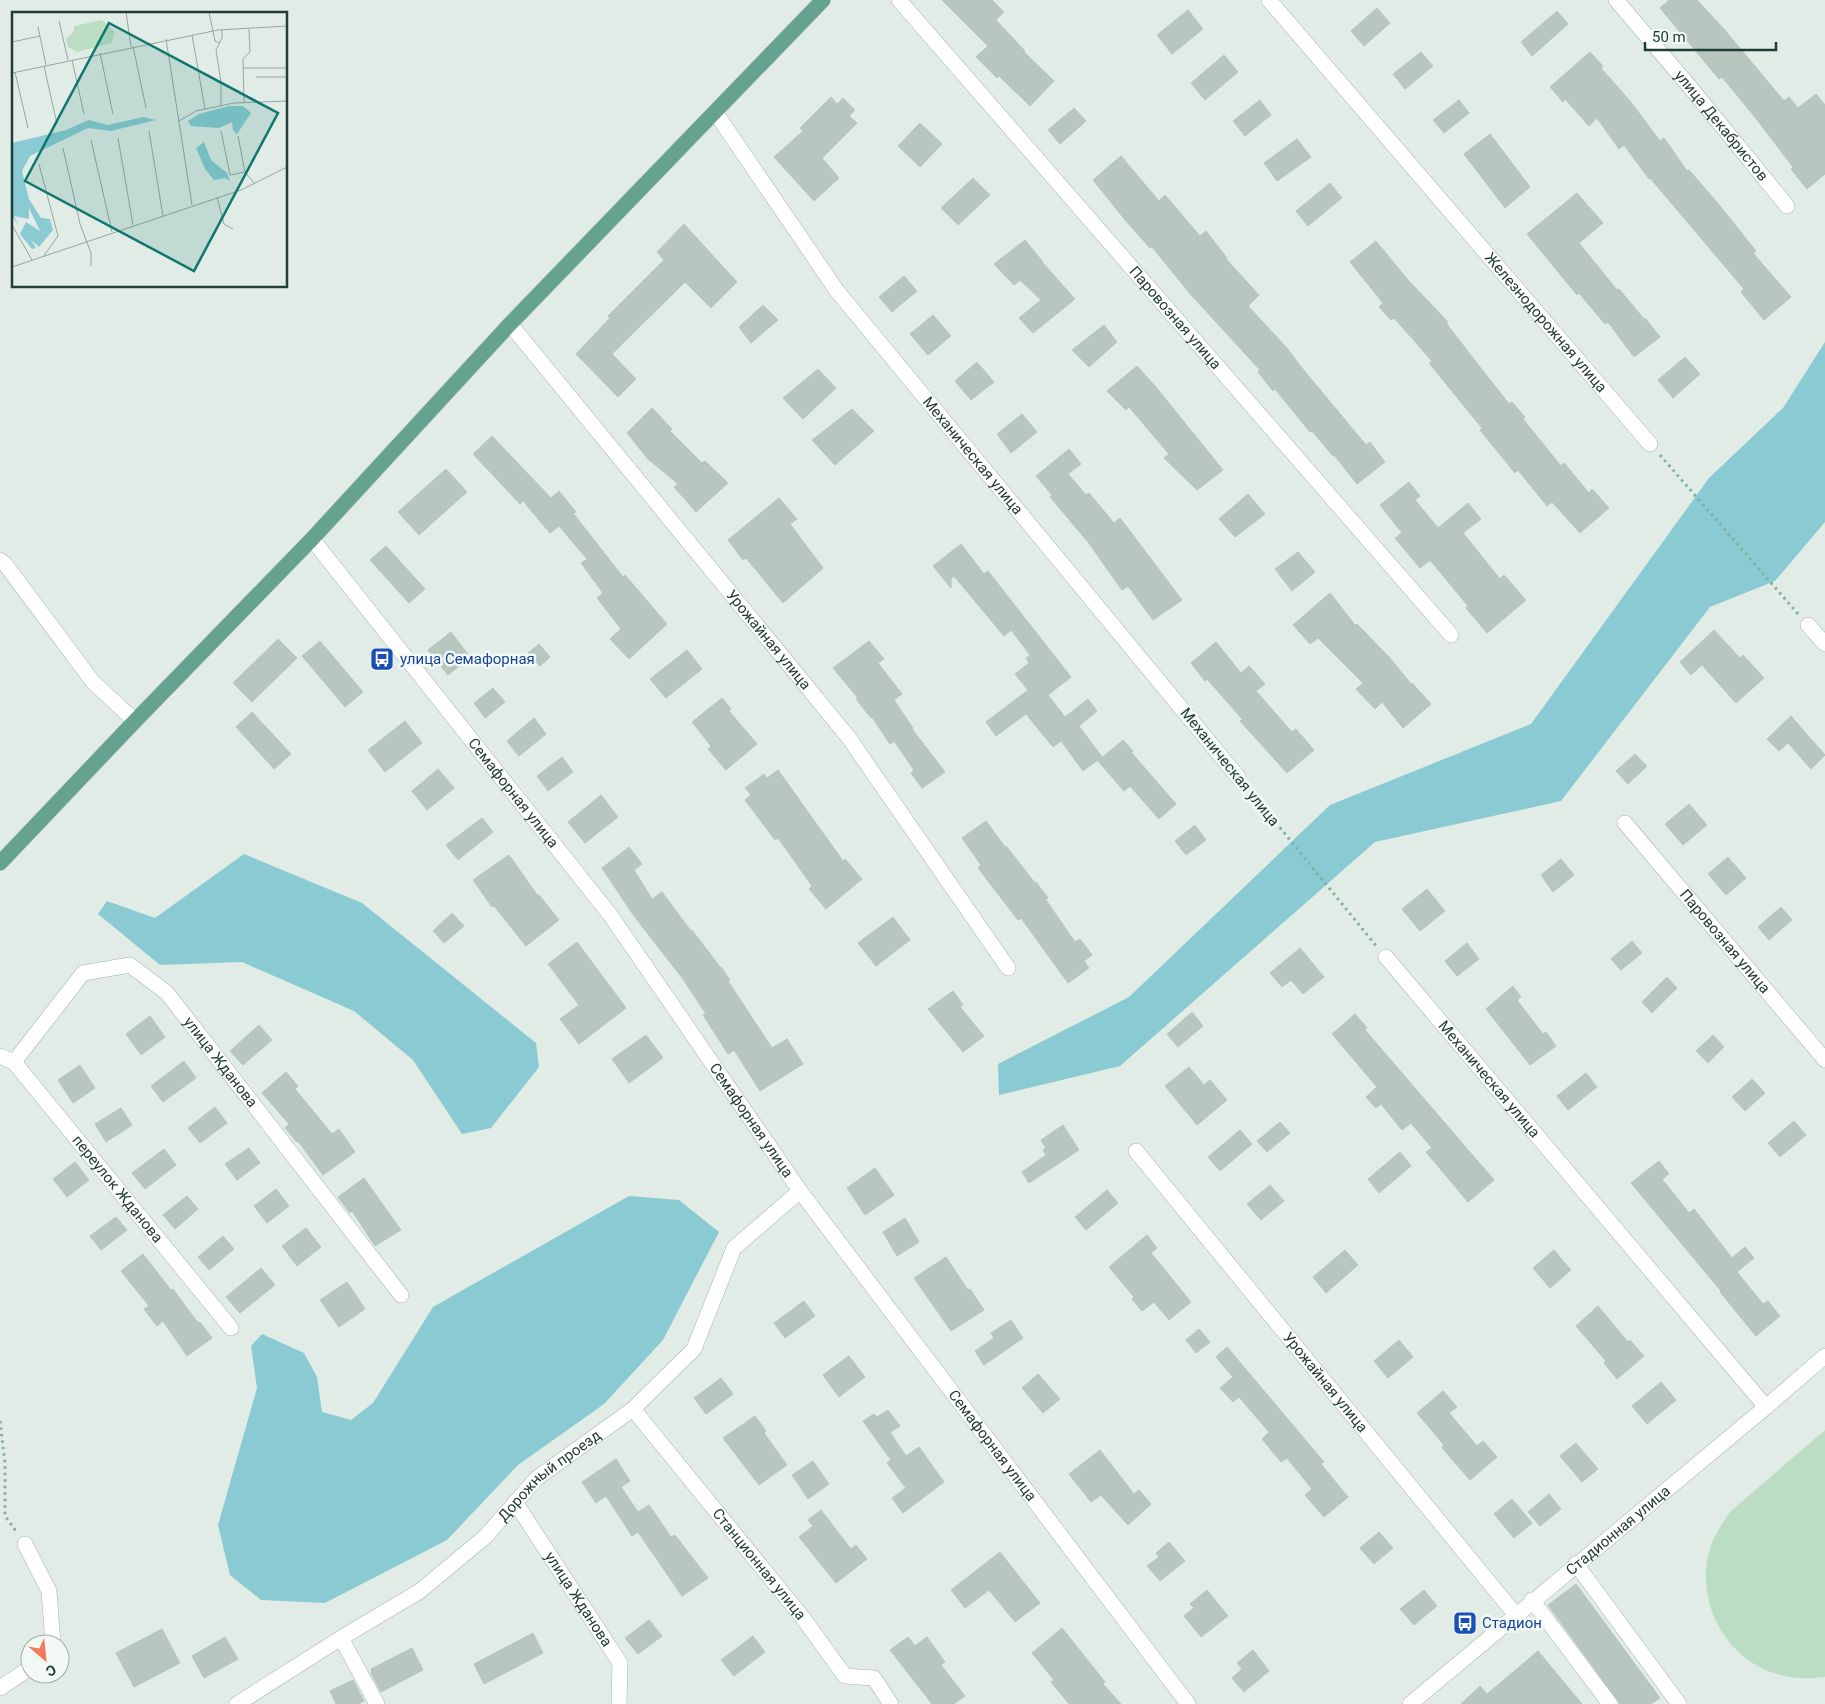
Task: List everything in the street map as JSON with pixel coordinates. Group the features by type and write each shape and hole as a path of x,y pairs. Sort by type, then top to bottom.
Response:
{"main road":[{"path":"0,863 135,721 312,540 510,324 823,0"}],"street":[{"name":"Паровозная улица","path":"899,0 1451,635"},
{"name":"Железнодорожная улица","path":"1269,0 1650,444"},
{"name":"улица Декабристов","path":"1616,0 1787,206"},
{"name":"Механическая улица","path":"716,112 837,291 1238,777"},
{"name":"Урожайная улица","path":"510,324 849,738 1008,968"},
{"name":"Семафорная улица","path":"312,540 610,916 800,1191 1188,1704"},
{"path":"0,560 5,564 93,682 135,721"},
{"path":"1808,625 1825,644"},
{"name":"Паровозная улица","path":"1625,823 1825,1060"},
{"name":"Механическая улица","path":"1386,957 1766,1407"},
{"name":"улица Жданова","path":"7,1059 83,973 130,965 167,994 401,1295"},
{"name":"переулок Жданова","path":"7,1059 231,1328"},
{"name":"Урожайная улица","path":"1136,1151 1515,1614"},
{"name":"Дорожный проезд","path":"237,1704 341,1638 420,1591 485,1537 537,1478 633,1409 694,1349 734,1248 800,1191"},
{"name":"Стадионная улица","path":"1410,1704 1825,1356"},
{"name":"Станционная улица","path":"633,1409 803,1618 845,1676 874,1678 891,1704"},
{"name":"улица Жданова","path":"515,1502 620,1663 619,1704"},
{"path":"25,1544 49,1591 53,1634"},
{"path":"1576,1564 1679,1704"},
{"path":"1532,1600 1610,1704"},
{"path":"341,1638 377,1704"},
{"path":"0,1688 20,1675"}],"path":[{"path":"1650,444 1808,625"},
{"name":"Механическая улица","path":"1238,777 1386,957"},
{"path":"0,1421 6,1463 5,1516 25,1544"}],"green space":[{"path":"1825,1430 1825,1677 1791,1677 1762,1668 1746,1658 1732,1645 1721,1630 1712,1613 1707,1594 1708,1556 1717,1533 1730,1512"}],"water":[{"path":"1825,342 1825,522 1775,581 1710,607 1561,801 1375,842 1120,1066 999,1095 998,1064 1129,997 1330,805 1531,724 1709,478 1783,408"},
{"path":"244,854 362,903 536,1043 539,1067 491,1128 462,1134 413,1060 354,1011 242,962 160,965 98,914 107,901 155,918"},
{"path":"629,1196 679,1200 719,1232 663,1340 604,1404 518,1465 447,1540 325,1603 261,1600 230,1575 218,1525 257,1388 251,1346 262,1334 304,1353 317,1377 322,1412 351,1420 373,1403 433,1307"}],"building":[{"path":"942,0 992,0 1004,12 996,20 1024,52 1054,81 1030,106 976,57 988,46"},
{"path":"1669,0 1697,0 1784,101 1789,97 1798,108 1816,94 1825,105 1825,174 1807,189 1791,169 1793,167 1754,116 1722,77 1719,79 1660,8"},
{"path":"1377,8 1390,23 1364,46 1351,31"},
{"path":"1188,10 1203,29 1172,54 1157,35"},
{"path":"1557,11 1568,24 1532,56 1521,42"},
{"path":"1421,52 1433,66 1405,89 1393,74"},
{"path":"1590,52 1603,66 1601,68 1630,101 1660,141 1664,138 1687,171 1689,170 1716,201 1756,251 1753,253 1791,297 1764,320 1741,292 1744,289 1649,179 1624,145 1619,149 1597,118 1589,126 1565,99 1563,102 1550,87"},
{"path":"1224,55 1238,72 1205,100 1191,83"},
{"path":"831,97 837,104 843,98 855,110 849,116 857,123 822,158 839,178 814,201 774,157 803,131 800,128"},
{"path":"1260,100 1271,115 1245,136 1233,121"},
{"path":"1459,100 1469,113 1444,133 1433,120"},
{"path":"1074,108 1086,121 1060,144 1048,130"},
{"path":"920,123 942,144 920,167 898,146"},
{"path":"1490,134 1530,187 1505,208 1464,154"},
{"path":"1297,139 1311,157 1277,181 1264,163"},
{"path":"1121,156 1159,201 1165,195 1200,236 1206,231 1226,259 1259,295 1248,306 1287,348 1366,445 1370,442 1385,462 1357,484 1334,455 1312,431 1310,432 1275,389 1273,391 1258,372 1260,370 1192,296 1152,247 1150,248 1126,221 1093,180"},
{"path":"973,178 990,195 958,225 941,208"},
{"path":"1330,183 1342,198 1308,226 1296,211"},
{"path":"1577,193 1603,223 1579,243 1617,290 1619,289 1660,337 1634,357 1608,322 1605,324 1579,293 1577,295 1527,234"},
{"path":"684,224 737,282 711,308 685,282 612,354 636,379 618,397 576,354 610,318 608,316 664,260 657,252"},
{"path":"1025,240 1075,299 1033,333 1019,318 1041,300 1020,280 1014,285 994,264"},
{"path":"1376,241 1408,280 1448,322 1446,323 1509,404 1512,402 1525,417 1523,419 1561,466 1564,463 1589,493 1592,489 1609,508 1580,533 1552,502 1547,506 1518,470 1515,473 1480,430 1482,428 1429,363 1432,361 1394,318 1391,320 1379,307 1383,303 1350,262"},
{"path":"904,276 917,291 892,312 879,297"},
{"path":"763,305 778,320 751,343 739,327"},
{"path":"933,315 951,336 928,355 910,334"},
{"path":"1104,325 1117,342 1089,367 1072,350"},
{"path":"1685,357 1700,374 1673,398 1658,380"},
{"path":"977,362 994,382 971,400 955,381"},
{"path":"1137,366 1223,470 1197,490 1164,458 1169,454 1129,407 1126,410 1107,391"},
{"path":"818,369 836,388 803,419 783,398"},
{"path":"652,408 672,429 670,431 702,463 705,461 728,483 696,512 674,487 678,484 648,459 627,433"},
{"path":"852,409 874,431 835,465 812,440"},
{"path":"1022,414 1037,432 1011,453 997,434"},
{"path":"492,436 551,498 559,491 576,512 573,513 623,577 625,575 667,624 629,659 610,639 621,629 597,598 603,593 581,563 587,559 559,526 550,533 523,501 520,504 473,454"},
{"path":"1069,449 1081,464 1068,474 1086,495 1089,493 1114,523 1120,518 1182,600 1153,620 1128,586 1122,590 1088,542 1050,497 1052,495 1036,476"},
{"path":"446,469 467,492 419,535 398,512"},
{"path":"1409,482 1420,496 1415,500 1438,528 1468,503 1481,519 1463,533 1500,579 1504,575 1526,600 1487,633 1466,608 1468,606 1430,560 1420,568 1395,538 1402,533 1380,505"},
{"path":"1248,494 1265,514 1235,537 1219,519"},
{"path":"779,498 797,519 790,524 823,568 783,603 746,558 743,560 728,540"},
{"path":"961,544 984,574 988,571 1071,677 1048,695 1065,717 1088,699 1097,711 1079,726 1102,757 1083,771 1061,741 1053,747 1026,714 996,736 986,722 1028,690 1015,674 1029,663 1026,658 1030,655 1011,630 1004,636 954,576 951,579 951,588 933,566"},
{"path":"386,546 425,589 409,603 370,560"},
{"path":"1298,552 1315,572 1292,591 1275,569"},
{"path":"1330,593 1355,625 1357,624 1390,658 1411,684 1431,704 1403,728 1382,702 1375,709 1356,689 1363,683 1318,638 1310,644 1293,625"},
{"path":"1714,630 1740,658 1743,655 1764,678 1736,703 1702,665 1691,675 1680,662"},
{"path":"451,632 470,657 448,675 428,650"},
{"path":"278,639 297,658 252,702 233,683"},
{"path":"320,641 363,692 345,707 302,656"},
{"path":"869,641 884,659 878,663 902,694 894,700 912,729 945,772 922,788 911,773 914,770 894,741 890,744 872,717 856,699 858,698 833,668"},
{"path":"1216,642 1241,673 1249,666 1265,684 1256,691 1292,732 1296,729 1314,750 1287,773 1240,721 1243,720 1207,679 1205,681 1191,663"},
{"path":"539,644 550,657 540,666 528,653"},
{"path":"687,650 702,669 666,698 650,679"},
{"path":"493,688 505,702 485,718 474,703"},
{"path":"722,698 731,709 729,711 757,744 726,770 708,749 711,746 692,722"},
{"path":"252,712 291,754 274,769 236,727"},
{"path":"1791,716 1825,755 1811,769 1788,743 1779,751 1767,739"},
{"path":"534,718 546,734 519,756 507,741"},
{"path":"405,721 422,743 385,772 368,750"},
{"path":"1123,740 1176,804 1159,819 1130,786 1124,791 1098,761"},
{"path":"1635,754 1647,766 1628,784 1616,771"},
{"path":"562,757 573,772 548,791 537,776"},
{"path":"438,769 454,788 427,810 412,791"},
{"path":"778,770 843,861 845,859 862,879 826,909 809,889 812,886 778,838 775,840 745,800 751,795 745,788 764,774 767,778"},
{"path":"601,795 618,817 585,843 568,822"},
{"path":"1689,804 1707,825 1683,845 1665,824"},
{"path":"482,818 493,832 458,860 446,845"},
{"path":"986,821 1005,847 1048,898 1046,900 1075,942 1080,939 1092,955 1084,961 1089,968 1068,983 1021,918 1018,920 978,868 981,865 962,838"},
{"path":"1195,825 1206,840 1186,855 1175,841"},
{"path":"629,847 642,864 634,870 652,899 662,892 721,967 730,980 728,981 772,1048 787,1039 803,1064 760,1091 734,1050 728,1054 703,1015 706,1014 683,979 634,916 602,868"},
{"path":"509,855 538,896 559,920 526,946 494,906 492,907 473,880"},
{"path":"1728,857 1746,878 1726,895 1708,874"},
{"path":"1561,859 1574,875 1553,892 1541,875"},
{"path":"1427,889 1445,911 1420,931 1402,909"},
{"path":"1781,907 1792,920 1769,940 1758,927"},
{"path":"452,913 464,926 444,943 433,931"},
{"path":"893,917 910,940 876,966 858,943"},
{"path":"1632,941 1642,953 1621,970 1611,959"},
{"path":"577,942 626,1008 579,1044 560,1019 579,1005 548,964"},
{"path":"1467,943 1479,959 1457,976 1445,961"},
{"path":"1300,948 1324,977 1303,994 1291,980 1282,987 1270,973"},
{"path":"1667,977 1677,988 1652,1013 1642,1002"},
{"path":"1513,986 1521,997 1517,1000 1543,1034 1546,1032 1556,1046 1530,1065 1486,1009"},
{"path":"953,991 963,1005 960,1007 984,1036 963,1052 928,1009"},
{"path":"1192,1012 1203,1026 1178,1047 1167,1034"},
{"path":"1355,1014 1367,1028 1365,1030 1494,1180 1468,1202 1426,1152 1432,1148 1411,1123 1402,1130 1381,1104 1376,1108 1366,1097 1377,1087 1332,1034"},
{"path":"150,1016 165,1037 141,1055 126,1034"},
{"path":"259,1025 272,1040 243,1065 230,1051"},
{"path":"646,1035 663,1058 629,1083 612,1059"},
{"path":"1713,1035 1724,1047 1708,1063 1696,1051"},
{"path":"184,1061 196,1078 163,1102 151,1086"},
{"path":"80,1065 95,1088 73,1103 58,1080"},
{"path":"1189,1067 1204,1085 1210,1080 1227,1100 1197,1125 1165,1086"},
{"path":"286,1072 298,1086 295,1089 332,1134 339,1129 355,1152 323,1175 298,1141 285,1128 289,1124 262,1093"},
{"path":"1586,1073 1597,1087 1568,1110 1557,1096"},
{"path":"1752,1079 1765,1093 1745,1111 1732,1097"},
{"path":"215,1107 227,1123 200,1143 188,1128"},
{"path":"121,1108 132,1125 106,1142 95,1124"},
{"path":"1794,1121 1806,1135 1780,1157 1768,1143"},
{"path":"1280,1122 1290,1133 1267,1152 1257,1141"},
{"path":"1063,1125 1079,1150 1029,1183 1022,1172 1046,1155 1043,1150 1046,1148 1041,1140"},
{"path":"1240,1130 1252,1144 1220,1171 1208,1157"},
{"path":"249,1148 260,1163 237,1180 225,1164"},
{"path":"164,1149 176,1165 145,1189 132,1173"},
{"path":"1400,1152 1411,1166 1379,1193 1368,1179"},
{"path":"1659,1161 1669,1174 1662,1179 1689,1213 1694,1209 1732,1258 1745,1247 1754,1258 1737,1272 1763,1304 1768,1301 1780,1316 1756,1336 1631,1183"},
{"path":"75,1162 89,1180 67,1197 53,1179"},
{"path":"875,1168 894,1195 865,1215 847,1188"},
{"path":"364,1178 401,1230 375,1246 352,1211 350,1213 338,1197"},
{"path":"1270,1185 1284,1201 1261,1220 1247,1204"},
{"path":"276,1189 289,1206 267,1223 254,1206"},
{"path":"1107,1190 1118,1203 1086,1230 1075,1217"},
{"path":"187,1196 198,1209 175,1229 163,1215"},
{"path":"116,1217 127,1230 101,1250 90,1236"},
{"path":"905,1218 919,1242 897,1256 883,1232"},
{"path":"306,1228 321,1247 297,1266 282,1246"},
{"path":"1147,1235 1157,1248 1151,1253 1191,1302 1169,1320 1154,1302 1142,1311 1132,1299 1134,1297 1109,1267"},
{"path":"223,1236 234,1249 209,1270 198,1257"},
{"path":"1345,1250 1358,1265 1326,1293 1313,1277"},
{"path":"1554,1250 1571,1270 1550,1288 1533,1268"},
{"path":"143,1254 212,1338 187,1356 163,1321 157,1326 144,1309 149,1306 121,1271"},
{"path":"946,1257 984,1310 951,1331 914,1278"},
{"path":"261,1268 275,1285 240,1313 226,1297"},
{"path":"347,1282 365,1309 339,1327 320,1300"},
{"path":"804,1301 815,1316 785,1338 774,1323"},
{"path":"1598,1306 1628,1342 1630,1340 1644,1356 1617,1379 1604,1363 1606,1361 1576,1326"},
{"path":"1011,1320 1023,1338 984,1365 975,1351 994,1338 991,1333"},
{"path":"1199,1329 1210,1342 1196,1353 1186,1340"},
{"path":"1399,1340 1413,1357 1388,1378 1374,1361"},
{"path":"1227,1347 1324,1462 1321,1464 1348,1497 1324,1517 1305,1495 1312,1489 1287,1458 1281,1462 1262,1439 1269,1432 1239,1397 1233,1402 1220,1388 1233,1377 1216,1357"},
{"path":"849,1356 865,1377 839,1397 823,1375"},
{"path":"1038,1374 1060,1399 1043,1413 1022,1388"},
{"path":"721,1378 733,1394 706,1414 694,1398"},
{"path":"1661,1382 1676,1400 1647,1424 1632,1406"},
{"path":"1443,1391 1457,1407 1449,1413 1477,1446 1483,1441 1497,1457 1470,1480 1442,1448 1444,1445 1417,1413"},
{"path":"888,1410 900,1426 890,1432 906,1456 919,1447 944,1482 903,1513 892,1498 906,1488 887,1463 891,1460 863,1421 874,1414 877,1417"},
{"path":"755,1416 766,1431 764,1433 787,1465 759,1485 723,1438"},
{"path":"1576,1443 1598,1469 1582,1482 1560,1456"},
{"path":"1100,1450 1134,1494 1139,1490 1151,1504 1128,1525 1101,1495 1091,1502 1069,1474"},
{"path":"616,1459 630,1481 621,1487 638,1512 649,1505 671,1537 675,1535 708,1578 682,1596 638,1532 632,1536 606,1496 596,1503 582,1482"},
{"path":"813,1461 829,1484 808,1499 792,1475"},
{"path":"1549,1494 1561,1509 1540,1526 1528,1512"},
{"path":"1512,1499 1532,1523 1514,1538 1494,1514"},
{"path":"821,1510 851,1549 856,1545 867,1559 836,1583 799,1537 813,1526 808,1520"},
{"path":"1379,1532 1393,1548 1374,1564 1360,1548"},
{"path":"1169,1542 1185,1561 1160,1581 1147,1566 1159,1557 1156,1553"},
{"path":"1000,1552 1040,1603 1015,1622 989,1590 965,1608 951,1590"},
{"path":"1576,1584 1660,1698 1651,1704 1620,1704 1548,1605"},
{"path":"1207,1590 1228,1616 1201,1637 1184,1616 1194,1608 1190,1604"},
{"path":"1424,1590 1437,1606 1414,1625 1400,1609"},
{"path":"649,1620 662,1636 638,1654 625,1638"},
{"path":"1062,1628 1105,1682 1103,1684 1121,1704 1069,1704 1051,1682 1054,1680 1032,1653"},
{"path":"162,1629 180,1663 134,1687 116,1653"},
{"path":"533,1633 543,1653 484,1684 474,1664"},
{"path":"753,1636 765,1652 734,1676 721,1660"},
{"path":"225,1637 238,1659 204,1678 192,1656"},
{"path":"908,1637 915,1646 927,1637 945,1662 941,1665 965,1696 954,1704 932,1704 890,1650"},
{"path":"412,1648 423,1670 381,1692 371,1673 371,1669"},
{"path":"1253,1650 1269,1671 1244,1692 1232,1678 1242,1669 1237,1663"},
{"path":"1538,1651 1582,1704 1461,1704 1480,1686 1487,1694"},
{"path":"353,1680 364,1701 358,1704 336,1704 330,1691"}],"place":[{"name":"улица Семафорная","path":"382,659"},
{"name":"Стадион","path":"1465,1623"}]}
